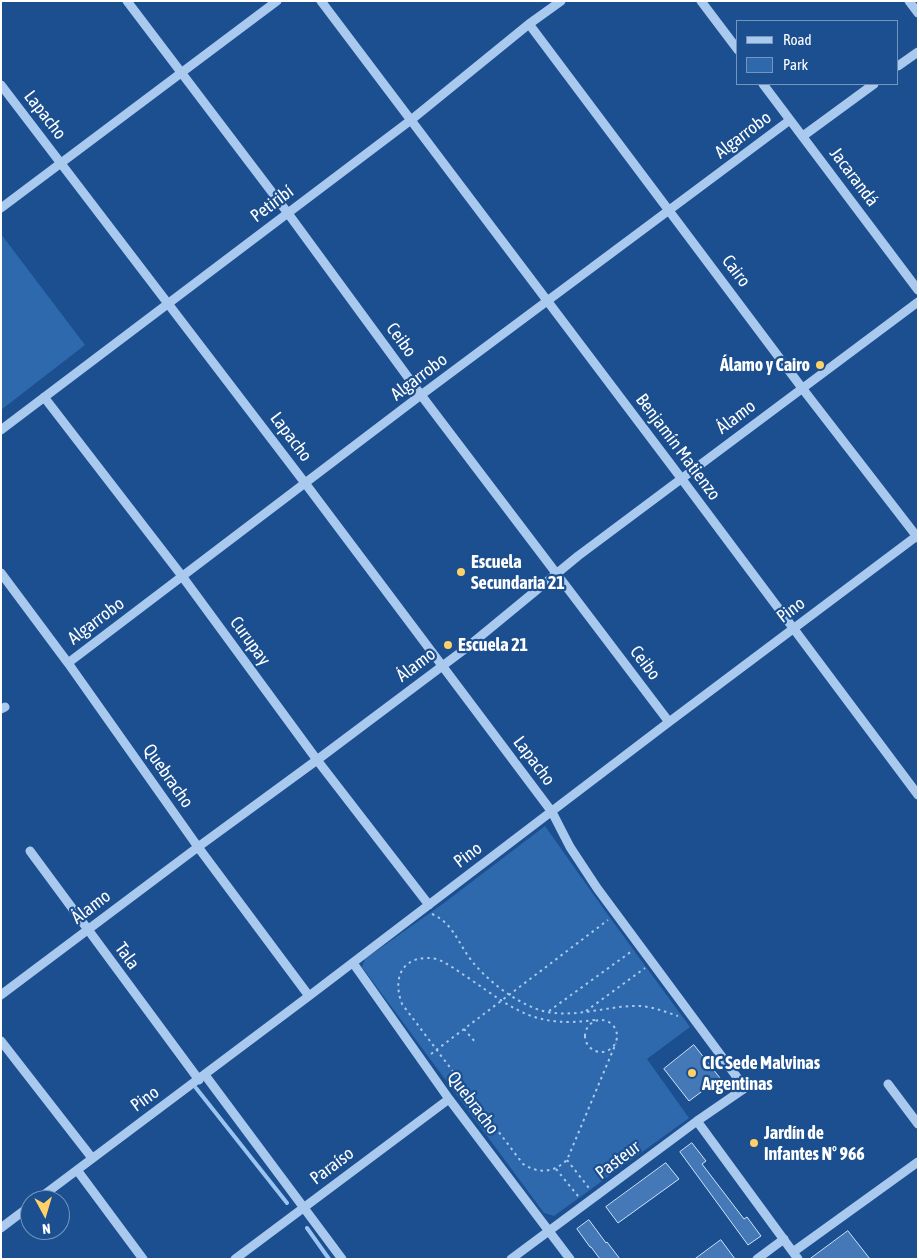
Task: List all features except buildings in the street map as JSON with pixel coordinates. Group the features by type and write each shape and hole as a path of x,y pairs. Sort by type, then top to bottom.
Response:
{"street":[{"name":"Ceibo","path":"126,1 287,212 421,395 669,722"},
{"path":"1,208 277,1"},
{"name":"Benjamín Matienzo","path":"321,1 917,793"},
{"name":"Petiribí","path":"1,430 411,120 529,24 561,1"},
{"path":"701,1 736,47"},
{"path":"909,1 918,13"},
{"name":"Cairo","path":"529,24 802,388 917,536"},
{"path":"899,65 918,52"},
{"name":"Lapacho","path":"1,85 305,483 552,812 570,847 616,914 745,1088"},
{"name":"Jacarandá","path":"764,85 918,290"},
{"path":"803,136 873,85"},
{"name":"Algarrobo","path":"68,663 421,395 790,120"},
{"path":"909,277 918,271"},
{"name":"Álamo","path":"1,995 442,666 681,478 918,302"},
{"name":"Curupay","path":"44,397 182,576 426,908"},
{"name":"Pino","path":"50,1190 917,536"},
{"name":"Quebracho","path":"1,573 68,663 198,847 309,996"},
{"name":"Tala","path":"30,851 342,1259"},
{"name":"Quebracho","path":"353,963 448,1099 570,1259"},
{"path":"1,1041 92,1158"},
{"path":"888,1084 918,1124"},
{"name":"Pasteur","path":"511,1259 697,1121 745,1088"},
{"name":"Paraíso","path":"234,1259 448,1099"},
{"path":"697,1121 795,1255 918,1162"},
{"path":"77,1170 143,1259"},
{"path":"1,1228 20,1214"},
{"path":"757,1259 784,1239"}],"path":[{"path":"426,908 448,924 472,961 487,977 510,995 537,1009 549,1012 584,1012 635,1006 651,1008 678,1016"},
{"path":"422,1061 616,914"},
{"path":"549,1012 640,946"},
{"path":"419,958 437,959 516,1010 548,1021 572,1023 596,1020 607,1020 616,1027 618,1032 616,1043 567,1160 556,1169 547,1172 539,1171 523,1164 402,1004 399,995 398,979 406,966 419,958"},
{"path":"584,1012 653,963"},
{"path":"596,1020 591,1023 585,1033 585,1038 590,1047 604,1052 616,1043"},
{"path":"464,1029 476,1044"},
{"path":"567,1160 596,1196"},
{"path":"556,1169 584,1204"}],"green space":[{"path":"1,234 85,345 1,410"},
{"path":"545,826 690,1027 647,1059 689,1118 554,1216 544,1213 362,967 365,959 444,903"}],"waterway":[{"path":"196,1088 287,1203"},
{"path":"307,1228 329,1259"}],"place":[{"name":"Álamo y Cairo","path":"820,365"},
{"name":"Escuela Secundaria 21","path":"461,572"},
{"name":"Escuela 21","path":"448,645"},
{"name":"CIC Sede Malvinas Argentinas","path":"692,1073"},
{"name":"Jardín de Infantes N° 966","path":"754,1143"}]}
